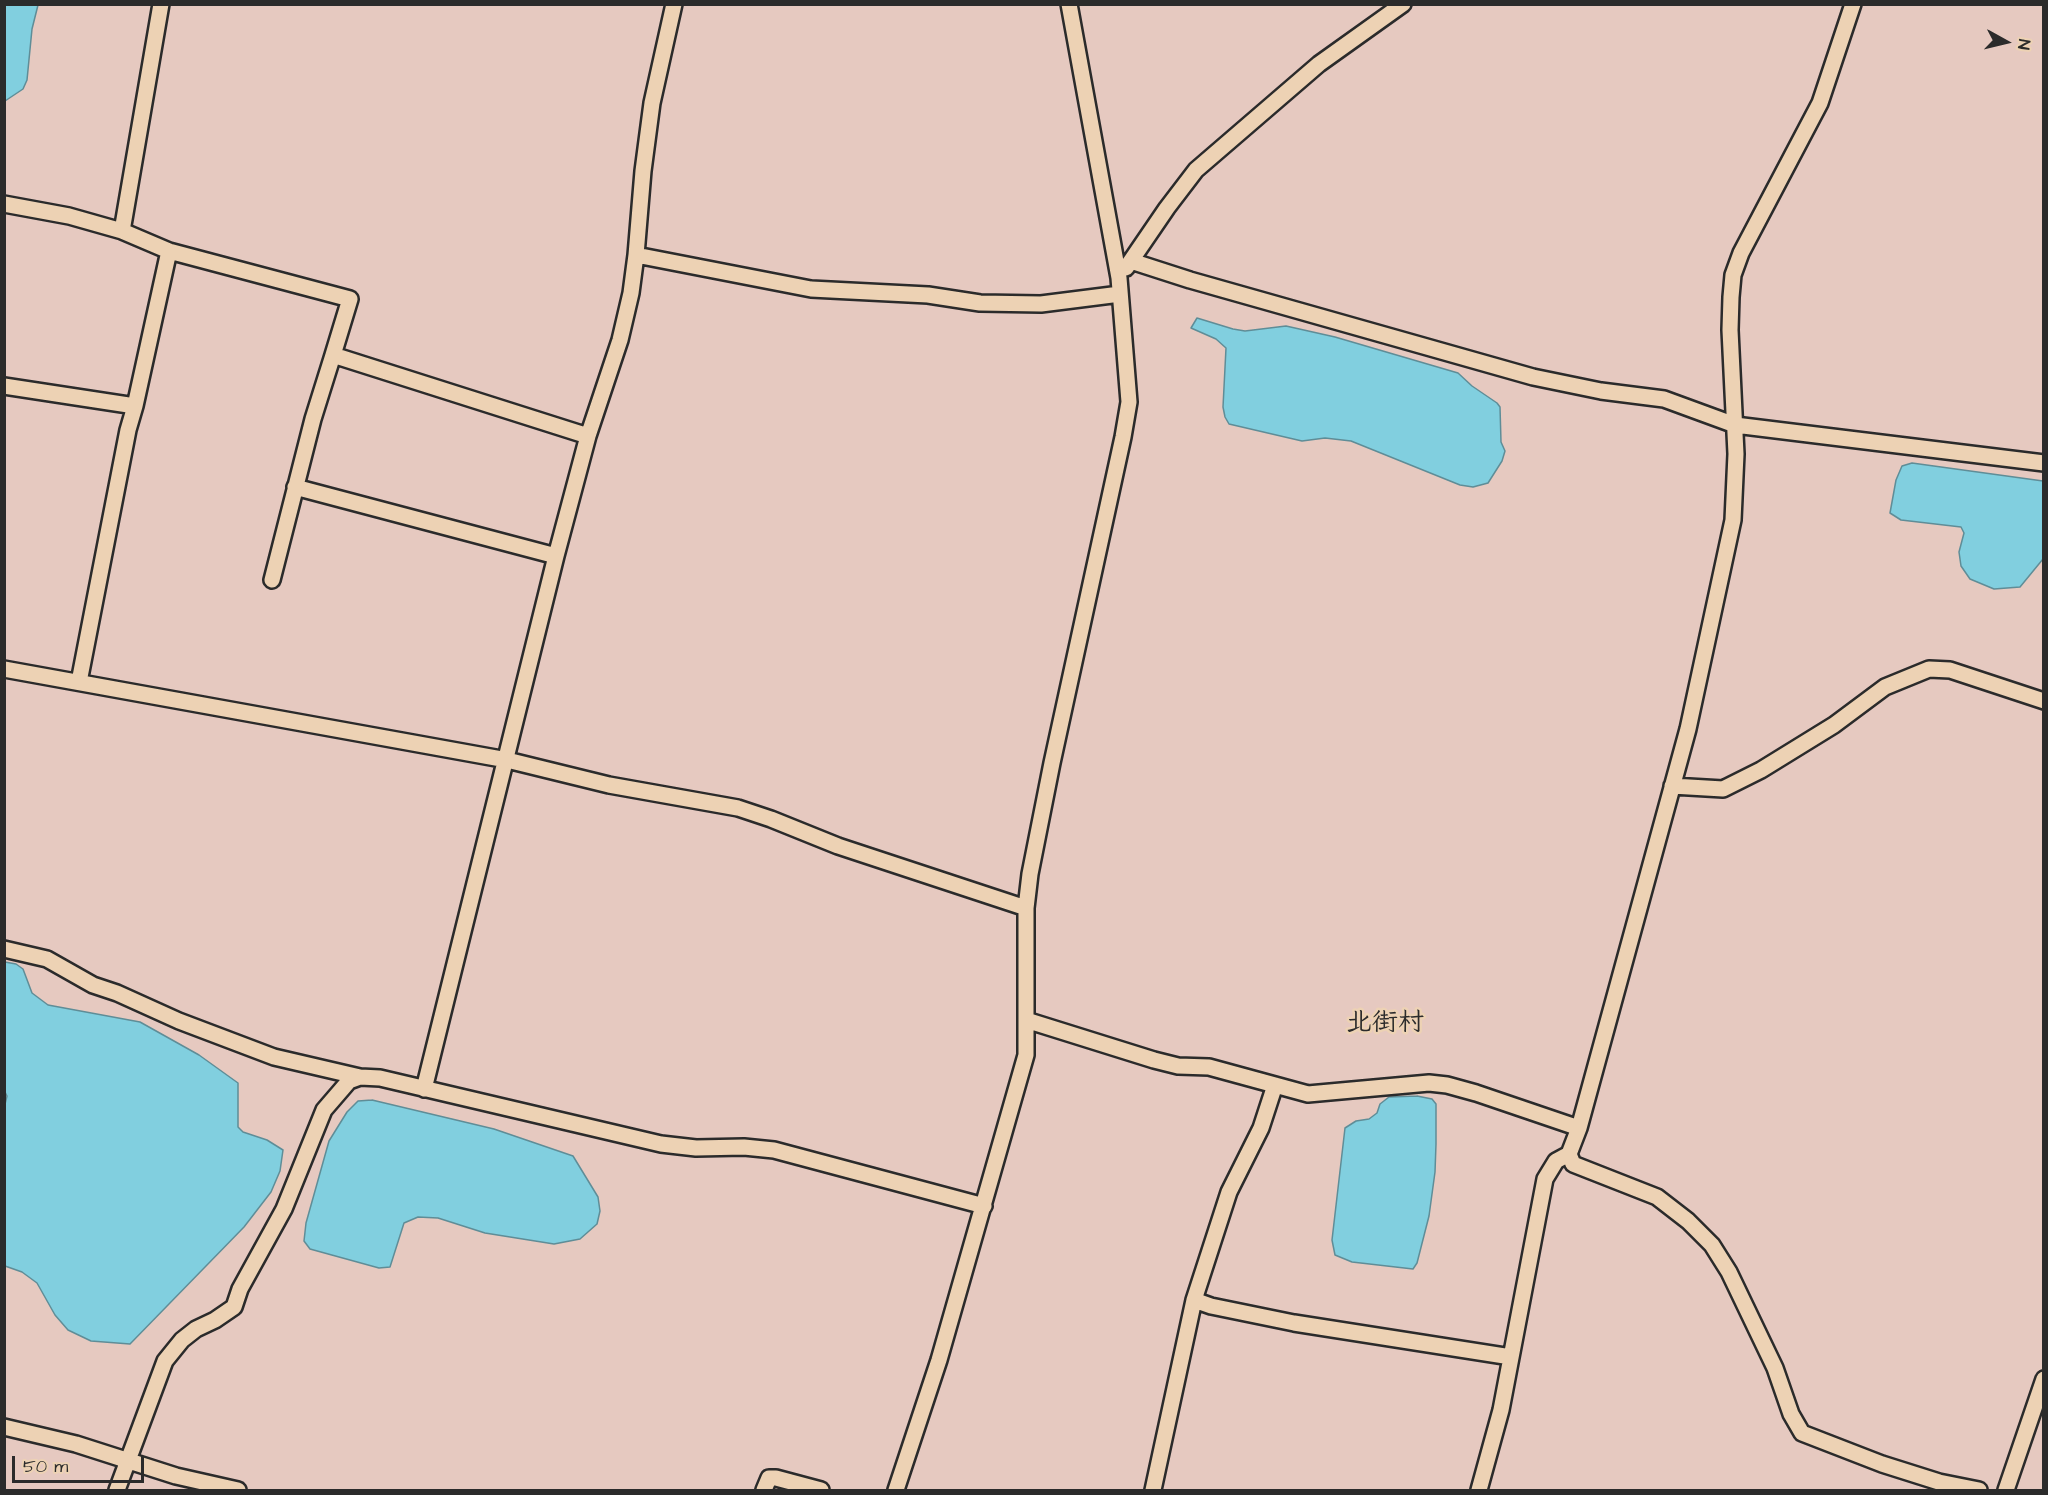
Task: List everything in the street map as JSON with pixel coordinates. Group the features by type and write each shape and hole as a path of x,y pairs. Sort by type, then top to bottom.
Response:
{"street":[{"path":"122,231 161,4"},
{"path":"424,1089 556,556 588,436 620,340 631,293 652,103 674,4"},
{"path":"896,1491 939,1360 1026,1055 1026,908 1052,763 1129,402 1119,278 1069,4"},
{"path":"1119,278 1167,207 1196,170 1319,64 1402,4"},
{"path":"1479,1491 1501,1410 1545,1179 1556,1161 1569,1154 1579,1128 1688,729 1733,520 1736,488 1730,330 1733,275 1741,253 1820,103 1853,4"},
{"path":"4,204 69,216 122,231 168,252 350,299 313,419 272,580"},
{"path":"79,682 128,429 168,252"},
{"path":"636,255 811,289 928,295 980,303 1041,304 1120,294"},
{"path":"1131,261 1190,280 1533,377 1601,391 1664,399 1735,425 2043,463"},
{"path":"333,355 588,436"},
{"path":"4,386 135,406"},
{"path":"296,487 556,556"},
{"path":"4,669 507,760 609,785 738,808 838,846 1026,908"},
{"path":"1672,786 1723,789 1761,770 1833,725 1884,687 1929,669 1950,670 2043,701"},
{"path":"4,949 47,959 93,985 274,1057 360,1077 380,1078 662,1144 696,1148 744,1147 774,1150 984,1206"},
{"path":"1026,1020 1162,1062 1178,1066 1209,1067 1308,1094 1429,1083 1447,1085 1579,1128"},
{"path":"117,1491 165,1361 182,1340 196,1329 234,1307 240,1289 284,1209 324,1110 338,1091 349,1081 360,1077"},
{"path":"1153,1491 1194,1300 1229,1192 1261,1128 1275,1085"},
{"path":"1569,1154 1573,1164 1657,1197 1688,1221 1712,1245 1728,1272 1775,1368 1791,1414 1802,1433 1881,1464 1939,1482 1980,1491"},
{"path":"1194,1300 1211,1306 1306,1325 1511,1357"},
{"path":"2006,1491 2043,1379"},
{"path":"4,1427 76,1444 176,1476 238,1491"},
{"path":"764,1491 769,1478 776,1478 821,1491"}],"water":[{"path":"5,4 38,5 32,29 27,80 23,89 5,101"},
{"path":"1197,318 1245,331 1286,326 1335,337 1458,373 1500,407 1501,442 1505,451 1502,461 1488,483 1473,487 1460,485 1351,441 1325,438 1302,441 1229,424 1223,407 1226,348 1216,339 1191,328"},
{"path":"1912,463 2043,481 2043,559 2020,587 1994,589 1970,579 1961,566 1959,552 1964,533 1961,527 1901,520 1890,513 1896,480 1902,466"},
{"path":"5,962 16,964 23,969 32,993 48,1005 140,1022 199,1055 238,1083 238,1127 243,1132 267,1140 283,1150 280,1171 271,1192 244,1227 130,1344 91,1341 68,1330 55,1315 37,1283 22,1272 5,1266 4,1108 7,1096 4,1090"},
{"path":"1417,1096 1432,1099 1436,1104 1436,1144 1429,1216 1417,1263 1413,1269 1352,1262 1335,1255 1332,1240 1345,1128 1356,1121 1369,1119 1377,1113 1380,1104 1389,1097"},
{"path":"372,1100 494,1129 573,1156 598,1197 600,1211 597,1224 580,1239 554,1244 485,1233 438,1218 418,1217 404,1223 390,1267 379,1268 310,1249 304,1241 306,1223 329,1141 347,1112 358,1101"}],"district":[{"name":"北街村","path":"1385,1025"}]}
